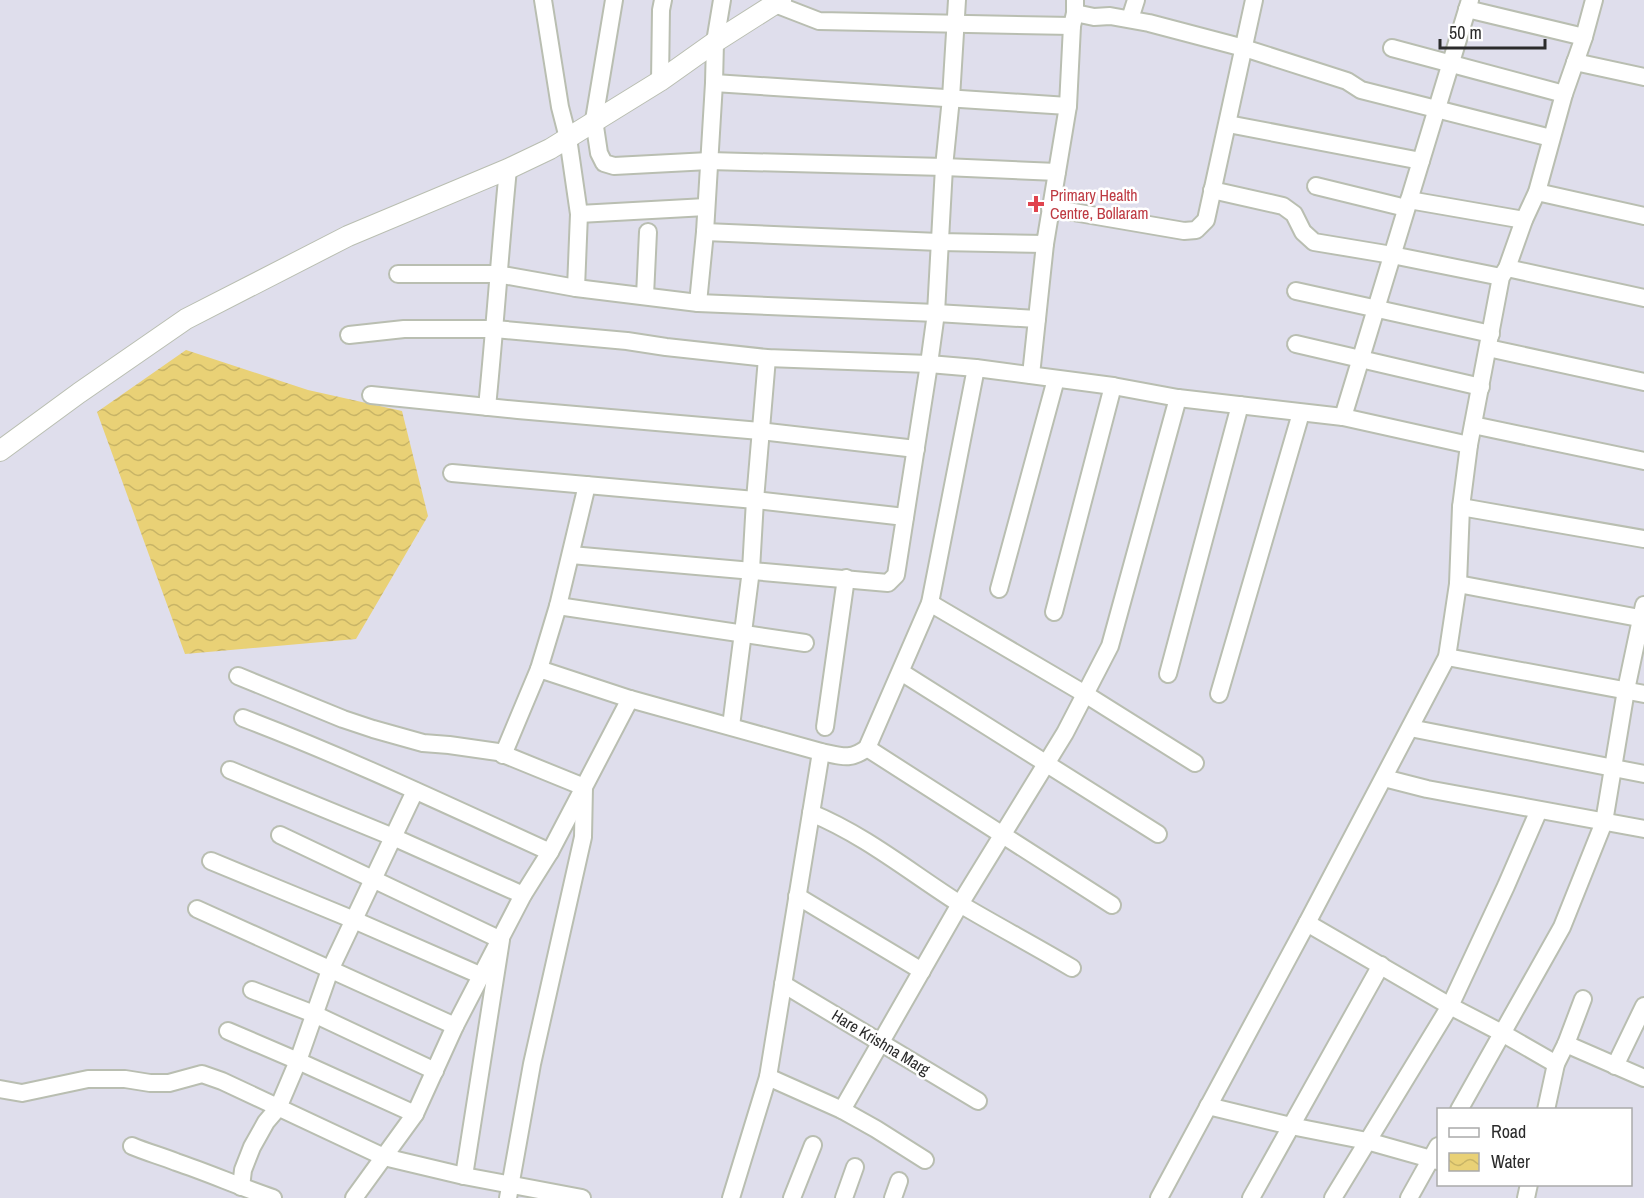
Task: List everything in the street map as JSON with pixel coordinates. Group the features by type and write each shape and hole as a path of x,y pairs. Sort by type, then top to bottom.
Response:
{"street":[{"path":"543,0 579,214 576,288"},
{"path":"614,0 594,120 599,153 604,163 614,166 709,161 1057,172"},
{"path":"660,81 663,0"},
{"path":"698,303 705,232 714,83 714,42 722,0"},
{"path":"571,555 888,583 896,575 936,313 957,0"},
{"path":"1130,20 1136,0"},
{"path":"1050,208 1184,231 1196,230 1206,220 1254,0"},
{"path":"1159,1198 1447,657 1458,584 1461,507 1469,445 1504,272 1537,192 1564,94 1594,0"},
{"path":"0,451 186,319 348,236 508,170 550,149 660,81 777,1 819,21 955,24 1074,13 1149,22 1244,48 1347,81 1361,90 1551,138"},
{"path":"1343,417 1469,5 1584,37"},
{"path":"1031,375 1045,244 1068,106 1074,13"},
{"path":"1392,48 1564,94"},
{"path":"1575,62 1644,77"},
{"path":"714,83 1068,106"},
{"path":"1228,124 1421,161"},
{"path":"487,407 508,170"},
{"path":"1316,186 1408,204 1524,220"},
{"path":"1212,190 1283,206 1294,214 1303,232 1314,242 1504,272 1644,298"},
{"path":"1537,192 1644,216"},
{"path":"579,214 706,207"},
{"path":"645,297 648,232"},
{"path":"705,232 1045,244"},
{"path":"398,274 497,274 576,288 698,303 1037,319"},
{"path":"1296,291 1376,309 1644,381"},
{"path":"349,336 404,329 495,329 627,341 767,358 976,368 1056,378 1178,398 1343,417 1469,445"},
{"path":"1296,344 1481,387"},
{"path":"731,726 751,570 767,358"},
{"path":"539,669 630,699 821,752 846,757 857,756 867,748 930,603 976,368"},
{"path":"999,589 1056,378"},
{"path":"1054,612 1113,387"},
{"path":"371,395 760,431 916,449"},
{"path":"842,1110 960,904 1065,733 1110,646 1178,398"},
{"path":"1168,674 1240,405"},
{"path":"1219,694 1301,412"},
{"path":"1473,425 1644,461"},
{"path":"452,473 755,500 905,517"},
{"path":"503,754 539,669 558,606 587,485"},
{"path":"1461,507 1644,539"},
{"path":"825,727 846,578"},
{"path":"1458,584 1643,614 1626,690 1604,822 1562,927 1460,1108"},
{"path":"930,603 1085,694 1196,763"},
{"path":"558,606 806,643"},
{"path":"1447,657 1644,694"},
{"path":"901,672 1158,834"},
{"path":"238,676 373,729 423,743 503,754 584,787"},
{"path":"354,1198 415,1114 455,1026 630,699"},
{"path":"243,718 289,736 550,852"},
{"path":"1410,728 1644,774"},
{"path":"867,748 1112,905"},
{"path":"731,1198 768,1077 821,752"},
{"path":"231,770 393,837 524,895"},
{"path":"1384,778 1427,789 1644,829"},
{"path":"510,1191 532,1064 583,837 584,787"},
{"path":"241,1188 243,1170 252,1147 266,1122 278,1108 330,970 415,791"},
{"path":"1333,1198 1450,1006 1539,810"},
{"path":"811,813 828,820 960,904 1072,968"},
{"path":"280,835 501,940"},
{"path":"211,861 482,976"},
{"path":"797,896 922,971"},
{"path":"197,909 455,1026"},
{"path":"1307,923 1556,1064"},
{"path":"464,1176 501,940"},
{"path":"1251,1198 1381,965"},
{"name":"Hare Krishna Marg","path":"783,984 978,1101"},
{"path":"252,990 314,1014 435,1071"},
{"path":"1546,1108 1556,1064 1583,999"},
{"path":"1615,1066 1644,1006"},
{"path":"228,1031 298,1060 415,1114"},
{"path":"1566,1044 1644,1078"},
{"path":"0,1089 22,1093 88,1080 124,1079 169,1083 202,1074 222,1081 384,1157 464,1176 510,1191 582,1198"},
{"path":"768,1077 842,1110 925,1161"},
{"path":"1208,1106 1291,1126 1436,1155 1409,1198"},
{"path":"792,1198 813,1145"},
{"path":"132,1146 273,1198"},
{"path":"844,1198 855,1167"},
{"path":"893,1198 899,1180"}],"water":[{"path":"186,350 308,390 402,411 428,516 356,639 185,654 97,412"}],"place":[{"name":"Primary Health Centre, Bollaram","path":"1036,204"}]}
